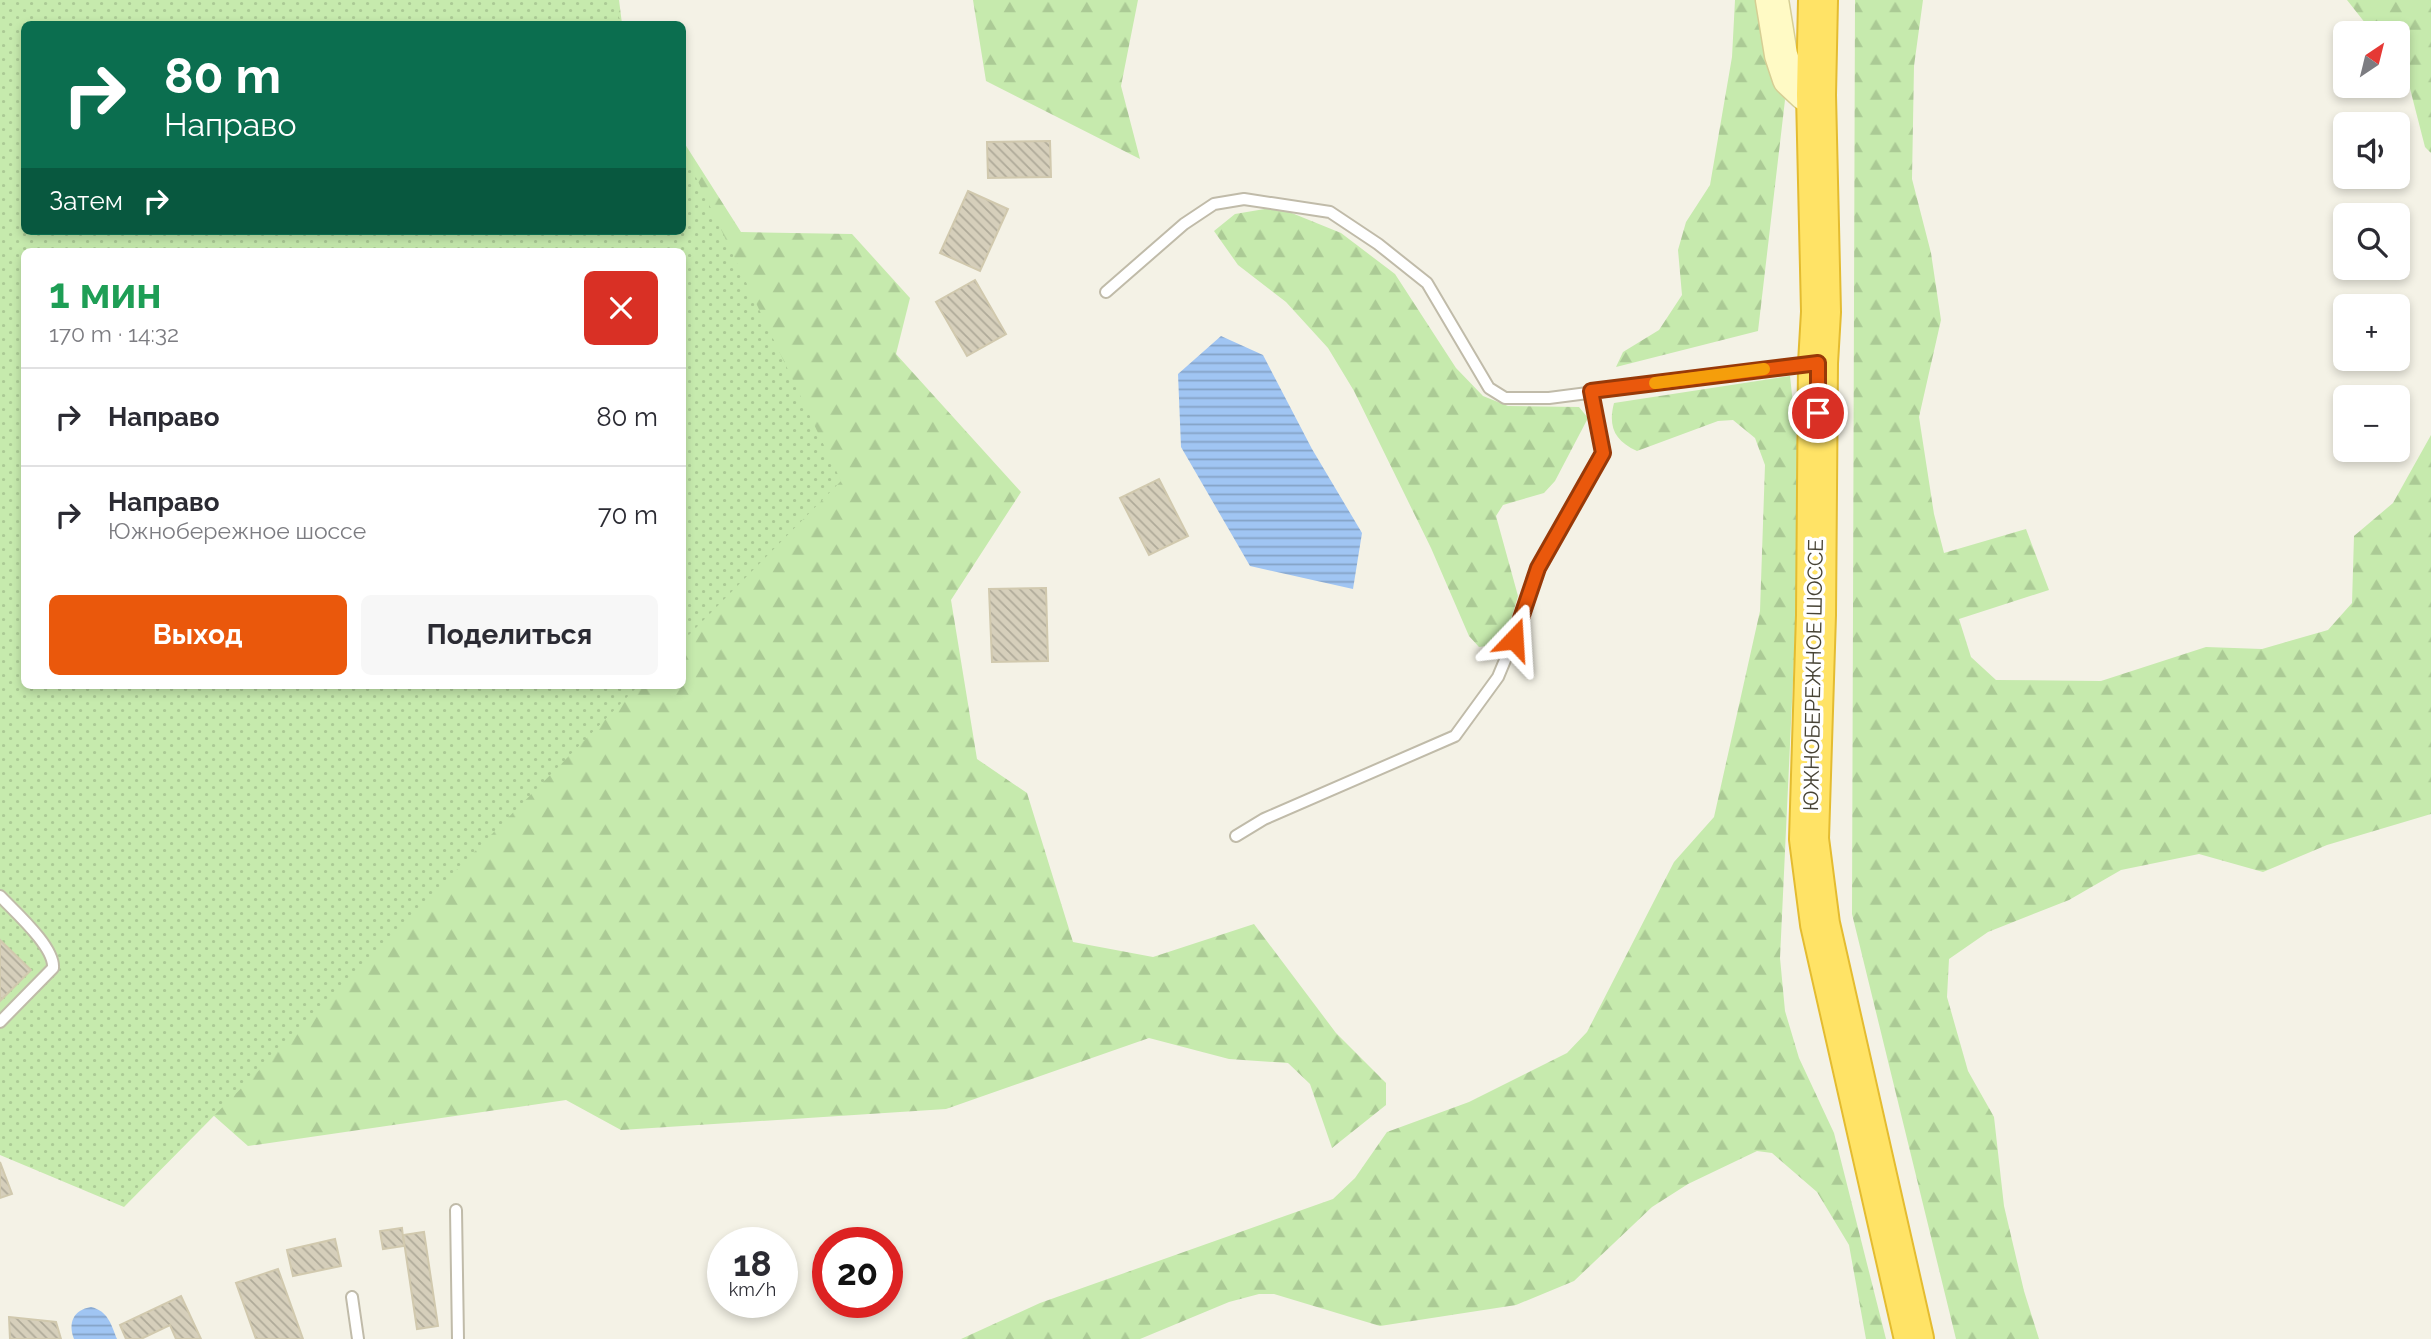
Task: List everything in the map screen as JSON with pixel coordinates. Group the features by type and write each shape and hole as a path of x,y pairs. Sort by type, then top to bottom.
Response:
{"highway":[{"name":"ЮЖНОБЕРЕЖНОЕ ШОССЕ","path":"1818,0 1828,98 1826,617 1809,839 1820,924 1914,1339"},
{"name":"ЮЖНОБЕРЕЖНОЕ ШОССЕ","path":"1841,0 1828,98 1818,363 1832,845 1843,930 1935,1339"}],"street":[{"path":"1772,0 1781,55 1789,79 1805,94 1828,98"}],"lane":[{"path":"1106,292 1184,224 1214,204 1244,199 1330,212 1378,244 1427,283 1489,388 1505,398 1549,397 1818,363"},
{"path":"1236,836 1264,819 1455,736 1471,716 1498,677 1538,568 1603,453 1591,391"},
{"path":"0,896 42,942 54,962 53,968 0,1022"},
{"path":"456,1210 458,1339"},
{"path":"352,1297 358,1339"}],"green space":[{"path":"0,0 619,0 622,21 21,21 21,220"},
{"path":"0,0 611,0 621,21 21,21 21,235 686,235 686,156 841,481 686,638 686,248 21,248 21,689 635,689 124,1207 0,1155"},
{"path":"973,0 1138,0 1121,86 1140,159 986,81"},
{"path":"1735,0 1761,0 1785,100 1758,331 1616,367 1623,352 1659,330 1682,295 1678,250 1686,222 1710,185 1732,57"},
{"path":"1855,0 1923,0 1914,66 1912,179 1931,253 1941,320 1919,417 1934,514 1944,553 2026,529 2049,590 1959,619 1971,657 1996,680 2101,681 2206,647 2262,649 2328,630 2352,603 2354,536 2393,503 2431,435 2431,814 2327,845 2263,872 2199,854 2121,870 2069,900 1988,932 1949,959 1947,997 1968,1071 1994,1117 2004,1206 2024,1291 2039,1339 1956,1339 1852,914"},
{"path":"2347,0 2431,0 2431,153 2425,147 2410,89 2410,21 2364,21"},
{"path":"686,146 741,232 852,234 910,298 896,354 1021,492 951,600 977,759 1027,793 1073,942 1153,957 1254,924 1336,1033 1386,1083 1386,1105 1332,1148 1310,1084 1288,1063 1229,1059 1149,1038 946,1109 621,1130 566,1100 248,1146 179,1085 25,689 686,689 686,248 24,248 22,235 686,235"},
{"path":"1277,207 1341,233 1395,274 1456,368 1483,396 1508,406 1579,407 1588,418 1555,481 1544,493 1503,505 1496,516 1518,596 1510,623 1494,645 1479,647 1469,636 1431,548 1354,391 1328,348 1286,302 1238,265 1214,231 1235,214"},
{"path":"1790,376 1802,488 1780,958 1785,1011 1799,1058 1834,1133 1886,1339 1866,1339 1849,1245 1817,1192 1772,1153 1757,1151 1688,1184 1652,1207 1574,1281 1516,1305 1380,1326 1274,1294 1259,1294 1229,1302 1140,1339 961,1339 1040,1303 1333,1199 1355,1178 1387,1132 1469,1102 1567,1053 1587,1032 1674,862 1714,817 1760,611 1765,465 1755,438 1733,420 1718,421 1637,451 1623,443 1615,432 1612,419 1614,403"}],"water":[{"path":"1221,336 1263,355 1312,449 1362,533 1353,589 1250,566 1181,447 1178,374"},
{"path":"91,1307 105,1315 117,1339 74,1339 72,1323 76,1314"}],"building":[{"path":"1050,141 1051,177 988,178 987,142"},
{"path":"968,191 1008,209 980,271 940,253"},
{"path":"975,280 1006,334 967,356 936,302"},
{"path":"1159,479 1188,536 1149,555 1120,498"},
{"path":"1046,588 1048,661 992,662 989,589"},
{"path":"0,940 31,970 0,1001"},
{"path":"0,1162 12,1194 0,1198"},
{"path":"402,1228 404,1246 383,1249 380,1231"},
{"path":"424,1232 438,1326 417,1329 403,1235"},
{"path":"335,1239 341,1266 293,1276 287,1250"},
{"path":"278,1269 303,1339 256,1339 236,1283"},
{"path":"181,1296 201,1339 176,1339 170,1325 141,1339 126,1339 120,1325"},
{"path":"9,1317 56,1322 61,1339 10,1339"}],"slow traffic":[{"path":"1655,383 1764,369"}],"route":[{"path":"1514,639 1538,568 1603,453 1591,391 1818,363 1818,413"}]}
